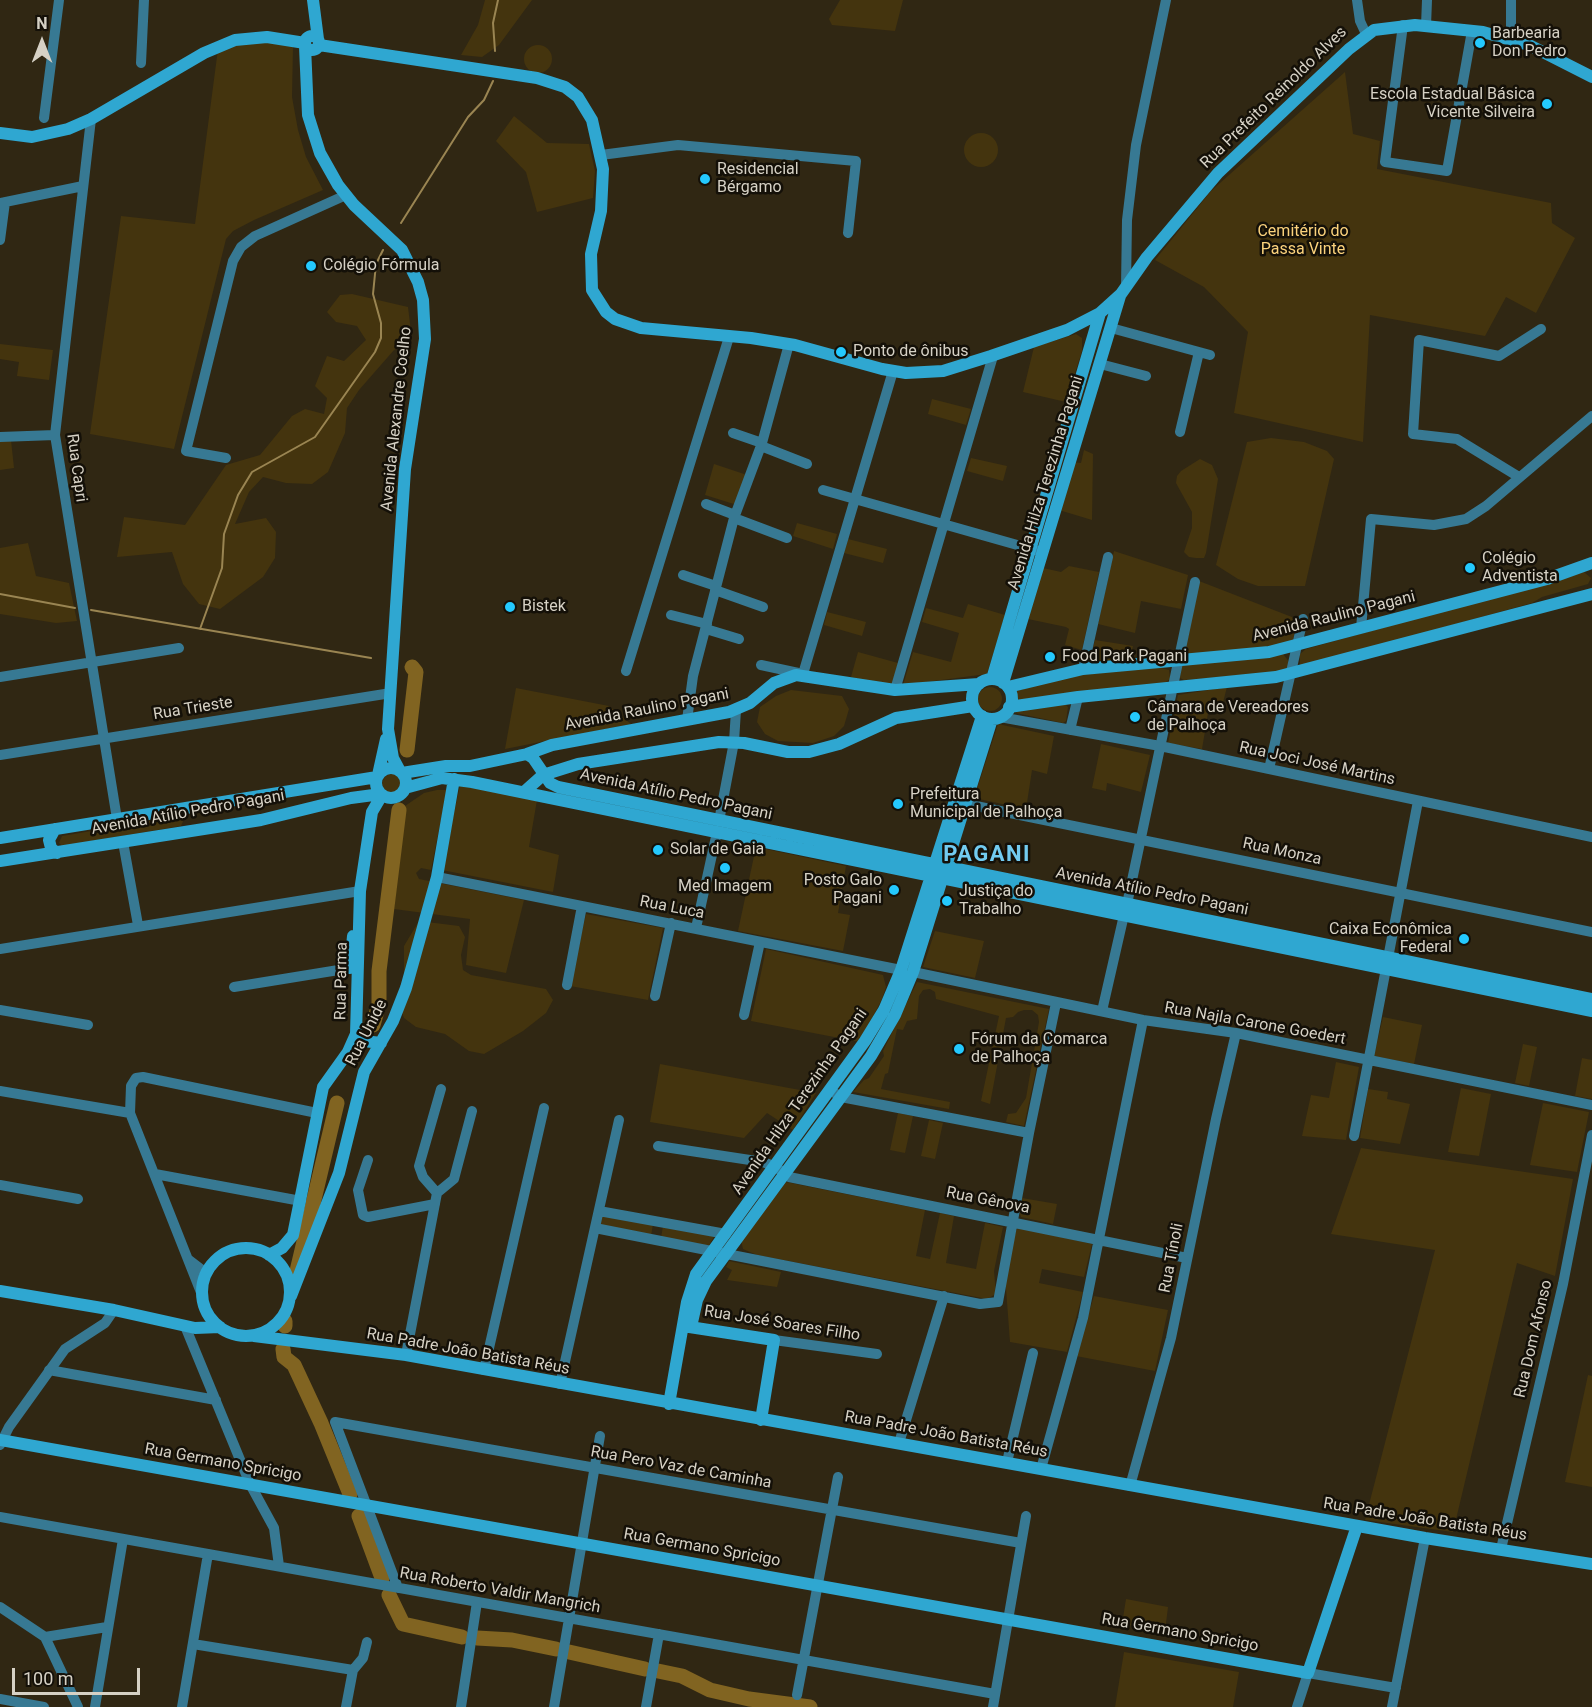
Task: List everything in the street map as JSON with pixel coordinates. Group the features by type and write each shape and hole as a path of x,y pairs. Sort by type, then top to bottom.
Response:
{"main road":[{"path":"308,0 312,43"},
{"path":"312,43 314,0"},
{"name":"Rua Prefeito Reinoldo Alves","path":"0,133 18,137 47,135 91,119 221,44 251,37 312,43 537,78 565,87 587,107 601,155 602,198 590,267 592,290 598,302 615,319 641,328 789,344 893,371 921,373 943,371 993,356 1067,330 1100,313 1123,290 1218,173 1366,34 1381,28 1403,25 1472,31 1511,39 1544,52 1592,77"},
{"name":"Avenida Alexandre Coelho","path":"312,43 306,78 308,115 313,135 326,166 346,195 402,250 418,282 423,300 424,339 405,469 388,729 378,776"},
{"name":"Avenida Hilza Terezinha Pagani","path":"1036,550 1123,290"},
{"path":"1100,313 1109,332"},
{"name":"Avenida Hilza Terezinha Pagani","path":"1001,683 1100,313"},
{"name":"Avenida Raulino Pagani","path":"1001,683 1083,669 1248,655 1298,646 1590,567"},
{"path":"524,792 543,775 578,764 695,744 734,742 788,752 819,751 896,718 973,706 991,717 1010,707 1078,697 1292,674 1591,593"},
{"name":"Avenida Raulino Pagani","path":"527,754 552,745 736,710 774,683 803,674 895,690 979,684"},
{"path":"973,706 973,692 979,684 1001,683 1011,698 1010,707"},
{"name":"Avenida Hilza Terezinha Pagani","path":"939,872 966,804 991,717"},
{"name":"Avenida Hilza Terezinha Pagani","path":"720,1252 726,1234 841,1097 884,1036 991,717"},
{"name":"Avenida Alexandre Coelho","path":"388,729 393,758 401,772"},
{"path":"401,772 406,780 405,789 397,797 381,795 376,786 378,776 390,768 401,772 447,766 470,766 527,754"},
{"name":"Avenida Atílio Pedro Pagani","path":"527,754 533,758 543,775 558,787 718,826"},
{"name":"Avenida Atílio Pedro Pagani","path":"0,838 378,776"},
{"name":"Avenida Atílio Pedro Pagani","path":"405,789 433,779 454,779 718,826 1387,963 1592,1011"},
{"name":"Rua Unide","path":"291,1296 339,1173 364,1072 393,1021 406,988 436,876 454,779"},
{"name":"Avenida Atílio Pedro Pagani","path":"0,861 261,820 351,798 381,795"},
{"name":"Rua Parma","path":"269,1255 282,1248 293,1235 323,1087 345,1057 356,1034 355,968 360,891 372,812 381,795"},
{"path":"260,796 255,808 261,820"},
{"path":"183,808 189,818 184,832"},
{"path":"55,829 49,840 51,848 57,853"},
{"name":"Avenida Atílio Pedro Pagani","path":"1387,963 1592,999"},
{"name":"Avenida Hilza Terezinha Pagani","path":"669,1404 687,1326 692,1283 720,1252 780,1170 907,971"},
{"path":"356,1034 364,1041 381,1043"},
{"path":"345,1057 361,1064 364,1072"},
{"path":"843,1072 854,1079"},
{"path":"252,1248 269,1255 286,1272 291,1296 279,1322 267,1331 254,1336 234,1334 220,1327 208,1314 202,1295 206,1273 221,1256 235,1250 252,1248"},
{"path":"0,1291 114,1310 190,1327 220,1327"},
{"path":"190,1327 208,1314"},
{"path":"279,1322 295,1341"},
{"name":"Rua José Soares Filho","path":"687,1326 774,1340"},
{"name":"Rua Padre João Batista Réus","path":"254,1336 406,1355 1425,1538 1592,1564"},
{"path":"761,1420 774,1340"},
{"name":"Rua Germano Spricigo","path":"1,1442 1308,1672"},
{"path":"1308,1672 1357,1526"}],"street":[{"path":"44,118 59,0"},
{"path":"141,63 144,0"},
{"path":"1123,290 1127,220 1136,145 1166,0"},
{"path":"1357,0 1360,21 1366,34"},
{"path":"1426,0 1426,26"},
{"path":"1511,0 1511,39"},
{"path":"1403,25 1385,162 1446,171 1472,31"},
{"name":"Rua Capri","path":"91,119 55,435 117,819"},
{"path":"601,155 678,144 856,161 848,232"},
{"path":"0,240 2,202 83,186"},
{"path":"226,458 186,451 233,261 242,246 255,236 346,195"},
{"path":"1519,477 1457,439 1413,434 1419,340 1499,356 1511,351 1541,329"},
{"path":"1109,332 1210,355"},
{"path":"626,671 729,336"},
{"path":"687,720 693,676 715,588 735,517 761,444 789,344"},
{"path":"1180,432 1199,352"},
{"path":"895,690 993,356"},
{"path":"1100,364 1146,376"},
{"path":"761,666 803,674 893,371"},
{"path":"1361,628 1371,519 1434,525 1456,523 1480,510 1592,416"},
{"path":"733,434 807,464"},
{"path":"0,437 55,435"},
{"path":"823,490 1036,550"},
{"path":"706,504 787,538"},
{"path":"1083,669 1108,557"},
{"path":"682,575 763,607"},
{"path":"1102,1011 1196,582"},
{"path":"671,615 739,639"},
{"path":"1269,769 1303,619"},
{"path":"0,676 179,648"},
{"name":"Rua Trieste","path":"0,755 391,693"},
{"path":"1070,730 1078,697"},
{"path":"696,928 734,742 736,710"},
{"name":"Rua Joci José Martins","path":"991,717 1160,746 1592,837"},
{"path":"1354,1136 1418,801"},
{"name":"Rua Monza","path":"966,804 1592,932"},
{"path":"123,842 138,925"},
{"name":"Rua Luca","path":"436,876 907,971"},
{"path":"0,949 360,891"},
{"path":"567,985 582,906"},
{"path":"655,996 671,923"},
{"path":"744,1015 760,942"},
{"path":"234,987 355,968"},
{"name":"Rua Najla Carone Goedert","path":"907,971 1056,1003 1143,1020 1236,1033 1592,1105"},
{"path":"595,1228 980,1304 998,1302 1056,1003"},
{"path":"0,1010 88,1025"},
{"path":"1041,1469 1083,1318 1143,1020"},
{"name":"Rua Tínoli","path":"1130,1486 1169,1346 1236,1033"},
{"path":"202,1295 130,1113 131,1086 136,1078 143,1077 317,1113"},
{"path":"406,1355 436,1198 419,1166 441,1089"},
{"path":"830,1090 841,1097 1029,1133"},
{"path":"0,1091 130,1113"},
{"path":"484,1370 544,1108"},
{"path":"368,1160 358,1190 363,1215 368,1217 436,1198 454,1179 472,1111"},
{"path":"560,1384 619,1120"},
{"name":"Rua Dom Afonso","path":"1501,1549 1563,1284 1592,1135"},
{"name":"Rua Gênova","path":"658,1146 763,1162 789,1177 1187,1258"},
{"path":"154,1174 301,1201"},
{"path":"0,1185 78,1199"},
{"path":"599,1211 726,1234"},
{"path":"656,1240 660,1221"},
{"path":"186,1258 206,1273"},
{"path":"899,1443 944,1296"},
{"path":"1,1442 65,1349 105,1323 114,1310"},
{"path":"190,1327 250,1484 274,1528 279,1566"},
{"name":"Rua José Soares Filho","path":"774,1340 877,1354"},
{"path":"1007,1462 1033,1353"},
{"path":"49,1370 216,1400"},
{"name":"Rua Pero Vaz de Caminha","path":"366,1505 334,1422 1022,1544"},
{"path":"554,1707 600,1436"},
{"path":"797,1695 838,1477"},
{"path":"366,1505 398,1588"},
{"path":"993,1707 1026,1516"},
{"name":"Rua Roberto Valdir Mangrich","path":"0,1517 995,1694"},
{"path":"1392,1707 1425,1538"},
{"path":"95,1707 123,1539"},
{"path":"182,1707 208,1554"},
{"path":"461,1707 477,1602"},
{"path":"0,1607 45,1637 78,1707"},
{"path":"45,1637 107,1627"},
{"path":"646,1707 659,1634"},
{"path":"346,1707 353,1670 363,1658 367,1642"},
{"path":"193,1644 353,1670"},
{"path":"1297,1707 1308,1672"},
{"name":"Rua Germano Spricigo","path":"1308,1672 1396,1688"},
{"path":"0,1699 44,1707"}],"green space":[{"path":"485,0 532,0 499,45 482,57 461,55 478,25"},
{"path":"840,0 903,0 895,31 832,25 829,19"},
{"path":"251,40 293,46 292,97 298,130 306,157 323,190 254,220 233,231 226,239 174,449 90,434 121,216 195,224 218,49"},
{"path":"538,45 548,49 552,59 548,69 538,73 528,69 524,59 528,49"},
{"name":"Cemitério do Passa Vinte","path":"1345,72 1353,134 1380,141 1377,169 1551,203 1552,223 1575,238 1536,313 1506,297 1485,336 1370,315 1363,442 1234,413 1248,332 1204,287 1155,260 1211,191"},
{"path":"514,116 547,143 589,144 595,171 593,198 537,212 526,172 496,141"},
{"path":"981,133 993,138 998,150 993,162 981,167 969,162 964,150 969,138"},
{"path":"352,294 408,307 412,340 394,350 359,390 347,408 345,433 328,472 312,484 286,483 263,477 249,492 235,524 266,518 276,532 275,558 263,577 220,609 199,604 183,584 172,552 117,557 124,517 185,525 226,465 260,455 292,416 305,409 324,414 327,398 315,386 327,356 344,361 366,340 357,326 336,322 327,312 340,295"},
{"path":"1076,334 1082,338 1082,351 1066,402 1023,392 1034,347"},
{"path":"0,344 53,350 49,380 17,376 19,362 0,359"},
{"path":"932,399 971,409 966,425 928,414"},
{"path":"1271,438 1304,442 1327,451 1334,459 1305,586 1258,586 1238,579 1216,565 1247,442"},
{"path":"0,440 11,440 14,468 0,470"},
{"path":"1084,450 1093,454 1092,520 1059,510 1073,462 1081,463"},
{"path":"971,458 1007,466 1003,481 967,471"},
{"path":"1200,459 1212,465 1218,479 1206,553 1204,558 1196,558 1189,557 1184,552 1192,528 1192,512 1176,483 1181,471"},
{"path":"714,464 747,475 737,505 705,495"},
{"path":"797,523 837,534 833,549 793,536"},
{"path":"848,539 887,549 883,563 844,553"},
{"path":"28,543 36,576 69,583 77,621 56,623 0,614 0,548"},
{"path":"1114,551 1188,575 1181,609 1141,601 1135,633 1098,624"},
{"path":"1069,566 1099,572 1082,650 1065,645 1069,629 1066,627 1028,619 1043,568 1061,572"},
{"path":"1584,572 1591,578 1588,584 1542,597 1532,603 1300,667 1300,654 1306,649"},
{"path":"1199,581 1297,619 1292,646 1184,657"},
{"path":"968,604 1005,615 987,674 903,685 913,652 951,662 959,633 922,622 926,608 963,618"},
{"path":"827,612 866,622 862,636 824,625"},
{"path":"1095,640 1133,646 1130,659 1093,661 1091,657"},
{"path":"858,652 898,663 892,687 851,677"},
{"path":"1283,654 1290,663 1288,668 1282,672 1184,680 1180,678 1181,666 1184,665"},
{"path":"1156,667 1169,670 1170,679 1165,683 1018,700 1016,694 1017,691 1064,677"},
{"path":"990,687 999,690 1002,699 999,708 990,711 981,708 978,699 981,690"},
{"path":"1227,687 1220,714 1208,713 1202,749 1168,743 1178,695"},
{"path":"516,688 609,706 631,724 505,749"},
{"path":"791,690 842,696 849,709 844,726 834,736 813,743 778,741 765,734 757,722 760,707 776,696"},
{"path":"1065,704 1068,707 1066,721 1063,723 1016,713 1020,709"},
{"path":"998,724 1054,736 1047,774 1032,770 1026,809 974,798"},
{"path":"1101,744 1150,755 1141,792 1107,783 1106,791 1092,788"},
{"path":"388,774 396,774 402,780 402,788 396,794 388,794 382,788 382,780"},
{"path":"460,785 537,800 529,847 559,855 553,892 442,870"},
{"path":"447,790 431,870 421,868 416,873 419,879 524,900 506,973 466,965 470,919 394,909 405,806 424,793"},
{"path":"179,816 184,819 181,826 62,846 59,843 62,836"},
{"path":"756,847 846,866 838,913 850,915 843,951 738,931"},
{"path":"586,914 663,928 648,1000 570,986"},
{"path":"419,921 459,926 465,937 461,955 463,970 471,975 546,989 553,1000 546,1013 523,1031 484,1054 469,1051 445,1034 416,1027 404,1018 399,1005 404,976 404,946"},
{"path":"935,931 984,941 975,978 923,967"},
{"path":"766,949 883,975 886,987 882,999 860,1042 751,1021"},
{"path":"917,982 1049,1009 1024,1126 1006,1122 1008,1114 1016,1113 1026,1098 1039,1022 1038,1015 1032,1010 1024,1010 1013,1017 1006,1018 990,1104 981,1101 999,1016 936,999 935,992 930,989 923,990 919,996 917,1019 907,1021 903,1030 897,1029 888,1073 885,1074 881,1089 950,1102 949,1109 853,1092 869,1078 884,1056 883,1051"},
{"path":"1383,1017 1422,1025 1414,1064 1374,1056"},
{"path":"1523,1044 1537,1047 1529,1086 1515,1083"},
{"path":"1582,1058 1592,1060 1592,1099 1575,1096"},
{"path":"1336,1062 1359,1067 1346,1140 1302,1136 1311,1095 1329,1098"},
{"path":"660,1064 816,1093 793,1130 767,1113 744,1138 650,1122"},
{"path":"1461,1088 1491,1094 1479,1156 1448,1152"},
{"path":"1368,1089 1388,1092 1387,1099 1410,1104 1400,1144 1360,1138"},
{"path":"1543,1103 1589,1112 1577,1172 1530,1165"},
{"path":"898,1113 913,1116 905,1153 890,1150"},
{"path":"929,1120 943,1123 935,1159 921,1156"},
{"path":"1361,1148 1573,1179 1555,1276 1517,1263 1453,1532 1365,1520 1435,1250 1331,1234"},
{"path":"786,1182 925,1210 916,1256 930,1259 940,1213 954,1216 946,1263 976,1269 985,1223 1003,1227 994,1271 996,1294 987,1299 757,1255 743,1249 741,1240"},
{"path":"1022,1198 1057,1204 1053,1224 1021,1217 1019,1211"},
{"path":"601,1214 653,1224 651,1236 599,1227"},
{"path":"663,1226 715,1235 708,1247 661,1238"},
{"path":"1017,1227 1092,1244 1084,1277 1042,1269 1039,1283 1083,1292 1067,1352 1010,1342 1005,1275"},
{"path":"729,1261 781,1272 777,1287 727,1280 732,1270 726,1267"},
{"path":"1094,1296 1168,1310 1155,1371 1076,1356"},
{"path":"1588,1375 1592,1376 1592,1487 1565,1482"},
{"path":"1126,1599 1168,1607 1165,1631 1122,1624"},
{"path":"1124,1652 1239,1672 1233,1707 1115,1707"}],"waterway":[{"path":"495,51 493,23 498,0"},
{"path":"401,223 468,117 484,100 493,81"},
{"path":"200,629 222,568 224,534 238,495 252,472 315,437 375,352 381,338 381,323 373,294 376,264 383,250"},
{"path":"0,594 75,608"},
{"path":"91,610 371,658"},
{"path":"407,750 416,672 412,667"},
{"path":"373,1025 379,1004 379,971 399,810"},
{"path":"297,1271 337,1103"},
{"path":"285,1321 285,1326"},
{"path":"283,1349 284,1357 294,1365 321,1423 350,1494"},
{"path":"359,1516 382,1578"},
{"path":"389,1595 403,1624 462,1637"},
{"path":"477,1638 512,1640 556,1649"},
{"path":"569,1652 645,1669"},
{"path":"658,1671 682,1676 710,1690 749,1699 810,1707"}],"place":[{"name":"Barbearia Don Pedro","path":"1480,43"},
{"name":"Escola Estadual Básica Vicente Silveira","path":"1547,104"},
{"name":"Residencial Bérgamo","path":"705,179"},
{"name":"Colégio Fórmula","path":"311,266"},
{"name":"Ponto de ônibus","path":"841,352"},
{"name":"Colégio Adventista","path":"1470,568"},
{"name":"Bistek","path":"510,607"},
{"name":"Food Park Pagani","path":"1050,657"},
{"name":"Câmara de Vereadores de Palhoça","path":"1135,717"},
{"name":"Prefeitura Municipal de Palhoça","path":"898,804"},
{"name":"Solar de Gaia","path":"658,850"},
{"name":"Med Imagem","path":"725,868"},
{"name":"Posto Galo Pagani","path":"894,890"},
{"name":"Justiça do Trabalho","path":"947,901"},
{"name":"Caixa Econômica Federal","path":"1464,939"},
{"name":"Fórum da Comarca de Palhoça","path":"959,1049"}],"district":[{"name":"PAGANI","path":"987,855"}]}
